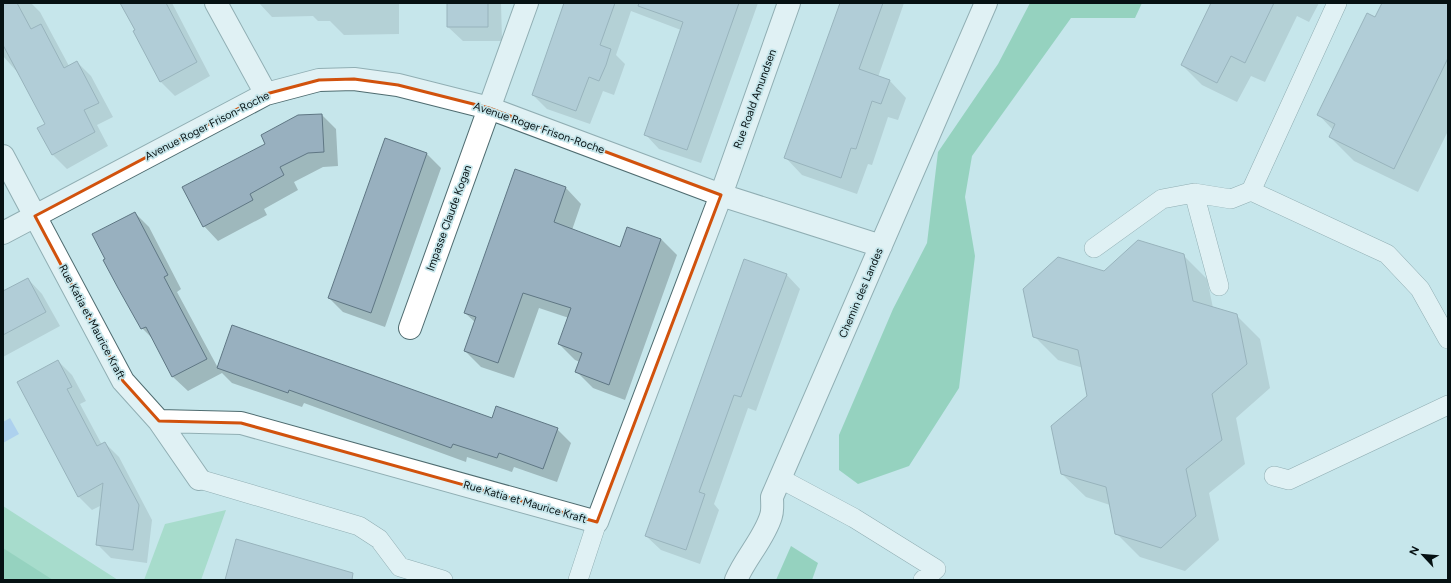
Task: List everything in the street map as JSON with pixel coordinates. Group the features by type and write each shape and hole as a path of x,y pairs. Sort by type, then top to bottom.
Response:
{"street":[{"path":"216,3 266,94"},
{"path":"490,108 527,3"},
{"name":"Rue Roald Amundsen","path":"721,195 789,3"},
{"name":"Chemin des Landes","path":"736,580 740,570 760,540 772,515 772,496 781,479 986,3"},
{"name":"Avenue Roger Frison-Roche","path":"3,233 266,94 319,80 354,79 398,86 490,108 721,195 881,246"},
{"name":"Impasse Claude Kogan","path":"410,328 490,108"},
{"name":"Rue Katia et Maurice Kraft","path":"3,156 123,381 159,421 199,479"},
{"name":"Rue Katia et Maurice Kraft","path":"159,421 241,423 597,522 721,195"}],"lane":[{"path":"1251,191 1337,3"},
{"path":"1094,248 1162,199 1194,193 1231,198 1251,191 1387,254 1420,289 1448,338"},
{"path":"1194,193 1219,286"},
{"path":"1274,476 1289,480 1448,405"},
{"path":"199,479 359,526 379,539 400,568 443,580"},
{"path":"781,479 854,518 936,569 923,580"},
{"path":"578,580 597,522"}],"highlighted area":[{"path":"354,79 398,85 489,108 721,195 597,522 241,423 159,421 123,381 35,216 266,94 319,80"}],"green space":[{"path":"1030,3 1142,3 1135,18 1071,18 972,156 965,197 975,256 959,388 909,466 858,484 839,470 839,435 893,309 927,243 938,152 998,64"},
{"path":"3,506 118,580 3,580"},
{"path":"226,510 201,580 144,580 165,524"},
{"path":"791,546 818,563 812,580 776,580"},
{"path":"3,548 53,580 3,580"}],"water":[{"path":"10,418 19,434 3,443 3,422"}],"building":[{"path":"3,3 17,3 31,29 41,24 64,68 77,61 99,103 84,110 95,132 52,155 37,128 45,124 3,45"},
{"path":"120,3 166,3 197,62 160,82"},
{"path":"447,3 488,3 488,27 447,27"},
{"path":"564,3 615,3 600,45 611,49 606,65 599,81 589,77 576,111 532,95"},
{"path":"639,3 739,3 687,150 644,135 683,22 638,6"},
{"path":"840,3 883,3 859,69 890,80 881,104 872,101 856,149 851,148 841,178 784,158"},
{"path":"1211,3 1274,3 1245,63 1231,56 1217,83 1181,65"},
{"path":"1382,3 1448,3 1448,58 1394,169 1329,137 1335,124 1317,115 1367,13 1375,17"},
{"path":"322,114 324,152 308,153 280,167 284,175 250,194 253,200 203,227 182,187 265,144 261,135 298,115"},
{"path":"385,138 427,153 371,313 328,298"},
{"path":"515,169 566,187 554,222 620,247 627,227 661,239 609,385 575,372 582,353 558,344 571,308 523,293 498,363 464,351 476,317 464,313"},
{"path":"135,212 168,275 164,277 207,359 172,377 146,327 141,329 118,288 103,260 105,259 92,234"},
{"path":"1138,240 1184,254 1193,301 1237,314 1247,364 1212,394 1222,440 1186,469 1196,516 1161,548 1115,534 1106,487 1061,474 1051,426 1087,396 1078,350 1033,337 1023,289 1058,257 1104,271"},
{"path":"744,259 787,274 741,397 734,395 699,492 705,494 686,550 645,536"},
{"path":"28,278 46,312 3,335 3,291"},
{"path":"232,325 492,418 496,406 558,428 543,469 499,453 497,458 453,444 451,448 289,390 288,393 217,368"},
{"path":"58,360 72,387 67,389 97,446 105,442 139,505 133,550 96,545 103,483 78,497 17,382"},
{"path":"236,539 353,573 352,580 225,580"}]}
